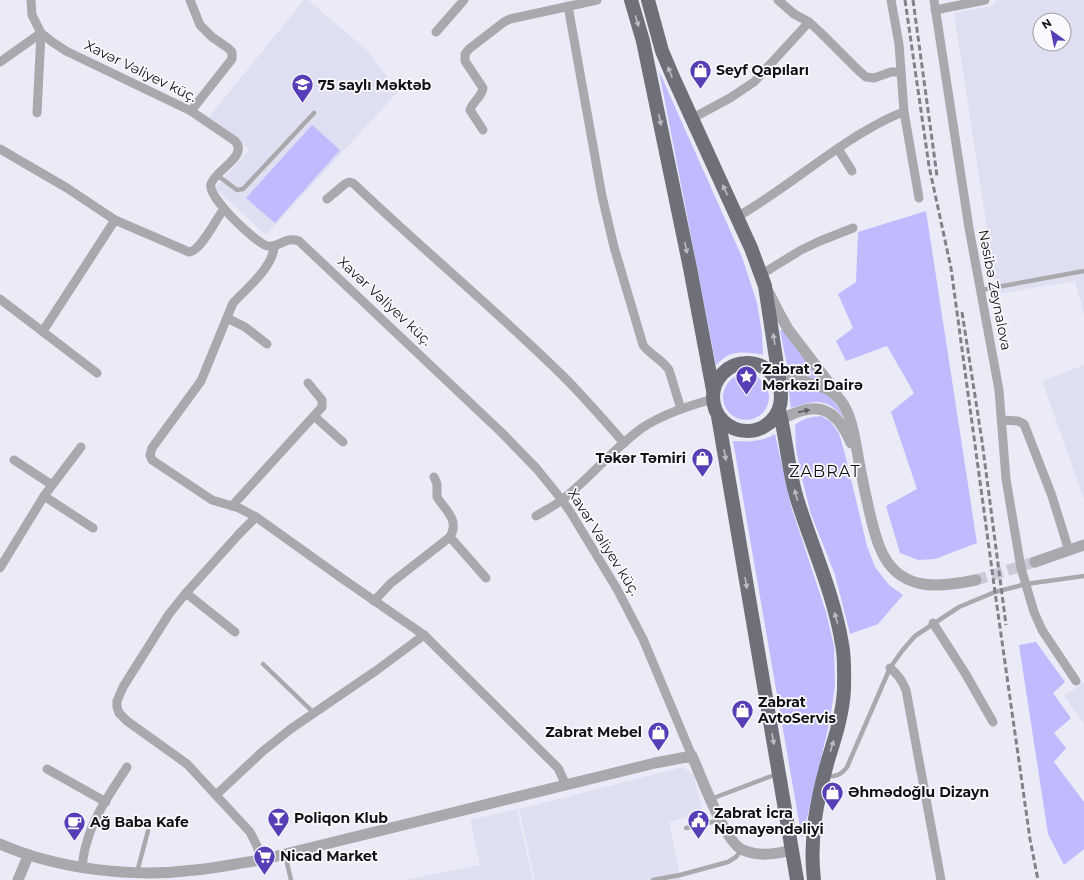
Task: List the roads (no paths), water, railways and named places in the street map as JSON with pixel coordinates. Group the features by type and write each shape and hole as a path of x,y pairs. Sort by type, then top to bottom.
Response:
{"main road":[{"path":"631,0 643,41 690,268 713,394 714,408 724,424 741,432 751,432 760,429 768,425 780,414"},
{"path":"648,0 662,51 764,280 772,371 781,391 780,414 793,485 838,624 842,646 844,691 835,735 816,811 812,848 814,880"},
{"path":"713,394 717,381 722,373 730,367 748,363 772,371"},
{"path":"718,416 797,880"}],"street":[{"path":"31,0 32,14 41,32 37,113"},
{"path":"190,0 200,25 212,37 232,52 232,59 191,111"},
{"path":"436,32 464,0"},
{"path":"483,130 470,110 472,105 482,93 483,88 465,60 465,54 474,44 510,19 527,16 553,4 568,6 597,0"},
{"path":"778,0 794,14 809,22 866,76 874,78 891,72 901,72"},
{"path":"891,0 899,44 904,112 919,198"},
{"name":"Nəsibə Zeynalova","path":"934,0 969,228 995,364 1002,420 1006,479 1021,568 1034,612 1042,630 1076,681"},
{"path":"935,10 985,0"},
{"path":"568,6 597,171 614,246 643,345 647,351 665,364 669,370 681,409"},
{"path":"691,119 730,98 754,82 809,22"},
{"path":"0,62 41,32"},
{"name":"Xavər Vəliyev küç.","path":"41,32 66,51 191,111 235,141 239,145 237,155 212,180 210,188 211,192 224,209 257,240 266,246 274,247 285,240 293,239 299,241 501,432 537,469 572,513 617,589 643,639 720,820 732,841 741,850"},
{"path":"737,217 775,194 838,149 881,121 904,112"},
{"path":"0,149 67,188 115,220 183,250 194,252 224,209"},
{"path":"838,149 852,171"},
{"path":"327,199 344,184 349,182 353,183 396,224 508,323 564,377 624,443"},
{"path":"43,331 115,220"},
{"path":"854,228 801,250 764,280 778,313 788,329 831,384 841,402 853,433 858,462 875,535 880,550 888,563 906,578 921,584 937,586 976,580"},
{"path":"274,247 269,264 233,303 201,381 152,448 150,455 152,460 212,500 232,506 256,517 424,635 558,768 566,785"},
{"path":"0,299 97,372"},
{"path":"227,318 245,327 267,344"},
{"path":"772,371 825,388 831,391 841,402"},
{"path":"232,506 322,407 322,400 308,383"},
{"path":"536,516 562,500 642,428 660,418 713,394"},
{"path":"780,414 807,410 826,410 840,422 858,462"},
{"path":"314,416 343,442"},
{"path":"1002,420 1018,421 1024,424 1052,496 1069,551"},
{"path":"0,568 52,484 81,447"},
{"path":"14,460 52,484"},
{"path":"374,601 392,583 450,537 453,531 454,522 436,496 437,484 434,477"},
{"path":"44,496 93,528"},
{"path":"256,517 186,593 169,614 123,687 117,701 117,707 119,713 127,721 187,764 250,832 257,846 261,860"},
{"path":"450,537 486,578"},
{"path":"1035,562 1084,545"},
{"path":"1069,551 1084,549"},
{"path":"186,593 235,632"},
{"path":"934,623 965,672 993,722"},
{"path":"216,795 263,751 424,635"},
{"path":"890,668 898,674 906,690 941,880"},
{"path":"0,844 28,856 82,867 137,872 194,870 261,860 655,763 692,756"},
{"path":"82,867 86,843 91,830 126,767"},
{"path":"47,769 106,802"},
{"path":"741,850 752,854 766,854 792,850"},
{"path":"18,880 28,856"}],"lane":[{"path":"217,175 237,190 243,189 314,113"},
{"path":"981,290 1084,271"},
{"path":"824,776 834,777 842,774 847,766 890,668 915,636 959,607 1001,590 1026,584 1084,576"},
{"path":"263,664 314,713"},
{"path":"711,799 778,774"},
{"path":"686,828 720,820"},
{"path":"137,872 148,831"},
{"path":"653,880 680,875 728,862 736,857 741,850"},
{"path":"285,854 291,880"}],"tunnel":[{"path":"976,580 1035,562"}],"railway":[{"path":"905,0 929,166 951,268 1030,839 1038,880"},
{"path":"913,0 937,176"},
{"path":"962,312 982,441 1006,625"}],"place":[{"name":"Seyf Qapıları","path":"700,90"},
{"name":"75 saylı Məktəb","path":"303,104"},
{"name":"Zabrat 2 Mərkəzi Dairə","path":"746,396"},
{"name":"Təkər Təmiri","path":"702,478"},
{"name":"Zabrat AvtoServis","path":"743,730"},
{"name":"Zabrat Mebel","path":"658,752"},
{"name":"Əhmədoğlu Dizayn","path":"832,812"},
{"name":"Poliqon Klub","path":"279,838"},
{"name":"Zabrat İcra Nəmayəndəliyi","path":"699,840"},
{"name":"Ağ Baba Kafe","path":"74,842"},
{"name":"Nicad Market","path":"265,876"}],"district":[{"name":"ZABRAT","path":"825,471"}]}
